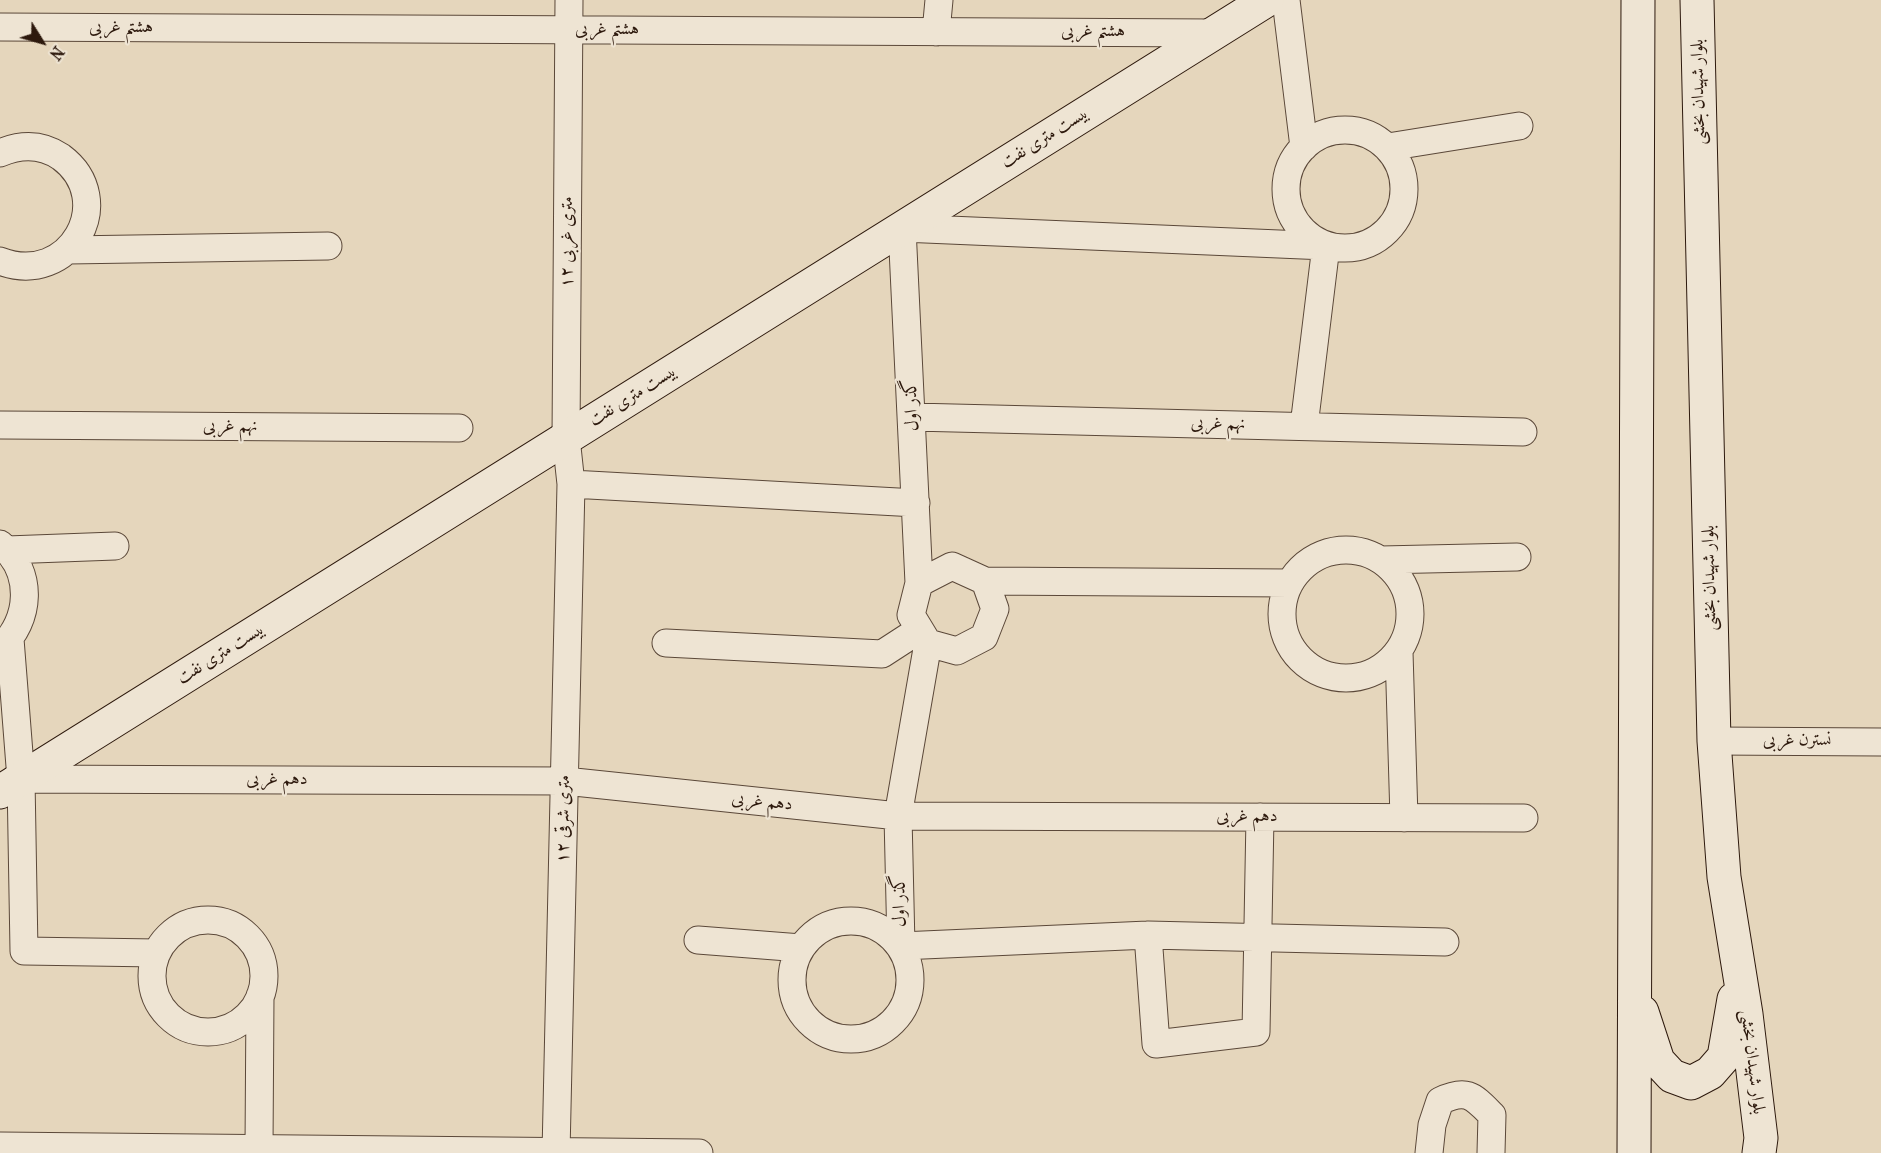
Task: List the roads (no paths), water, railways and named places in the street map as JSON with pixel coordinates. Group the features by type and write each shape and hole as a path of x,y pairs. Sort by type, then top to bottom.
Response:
{"main road":[{"name":"بیست متری نفت","path":"7,784 1267,0"},
{"path":"1634,1153 1638,0"},
{"name":"بلوار شهیدان بخشی","path":"1697,0 1714,741 1724,877 1761,1138 1759,1153"},
{"path":"1633,984 1659,1061 1672,1076 1690,1083 1710,1073 1724,1057 1739,970"}],"street":[{"name":"۱۲ متری غربی","path":"569,0 566,438 571,484"},
{"path":"936,32 939,0"},
{"path":"1286,0 1304,147"},
{"name":"هشتم غربی","path":"0,27 1215,33"},
{"path":"1388,147 1519,126"},
{"path":"902,228 1326,246 1346,249 1366,245 1383,235 1396,220 1404,202 1405,182 1399,162 1388,147 1372,136 1355,130 1336,130 1319,136 1304,147 1292,163 1286,182 1287,202 1295,222 1309,236 1326,246"},
{"path":"0,153 15,147 35,146 53,152 68,163 80,179 86,197 86,216 80,234 68,250 54,260 36,266 19,267 0,261"},
{"name":"گذر اول","path":"902,228 919,583"},
{"path":"68,250 328,246"},
{"path":"1304,426 1326,246"},
{"name":"نهم غربی","path":"912,417 1523,432"},
{"name":"نهم غربی","path":"0,425 459,428"},
{"path":"571,484 916,502"},
{"name":"۱۲ متری شرقی","path":"556,1152 571,484"},
{"path":"3,547 115,546"},
{"path":"3,547 18,566 24,584 25,603 20,622 5,644 7,784 24,951 157,954"},
{"path":"1341,549 1362,551 1382,560 1397,573 1407,592 1411,612 1408,633 1399,652 1383,667 1364,676 1342,679 1321,674 1302,663 1289,646 1282,625 1282,604 1289,583 1302,566 1320,555 1341,549"},
{"path":"1382,560 1517,557"},
{"path":"985,581 995,609 984,637 957,651 923,636 911,615 919,583 952,566 985,581 1289,583"},
{"path":"666,643 882,654 923,636"},
{"name":"گذر اول","path":"901,946 898,816 923,636"},
{"path":"1399,652 1404,818"},
{"name":"نسترن غربی","path":"1714,741 1881,742"},
{"name":"دهم غربی","path":"7,784 565,781 898,816 1524,818"},
{"path":"1148,935 1156,1044 1256,1032 1260,817"},
{"name":"گذر اول","path":"850,920 870,923 887,932 901,946 909,964 910,984 906,1003 895,1019 880,1032 862,1038 842,1039 824,1033 808,1021 797,1005 792,986 794,966 801,948 814,933 831,924 850,920"},
{"path":"247,1150 260,996 264,977 261,958 252,942 238,928 220,921 201,921 183,926 167,937 157,954 152,971 153,988 160,1005 171,1019 186,1028 204,1032 221,1030 238,1023 251,1011 260,996"},
{"path":"901,946 1148,935 1445,942"},
{"path":"698,940 801,948"},
{"path":"1429,1153 1432,1125 1440,1101 1455,1094 1474,1096 1492,1115 1491,1153"},
{"path":"0,1146 699,1153"}]}
